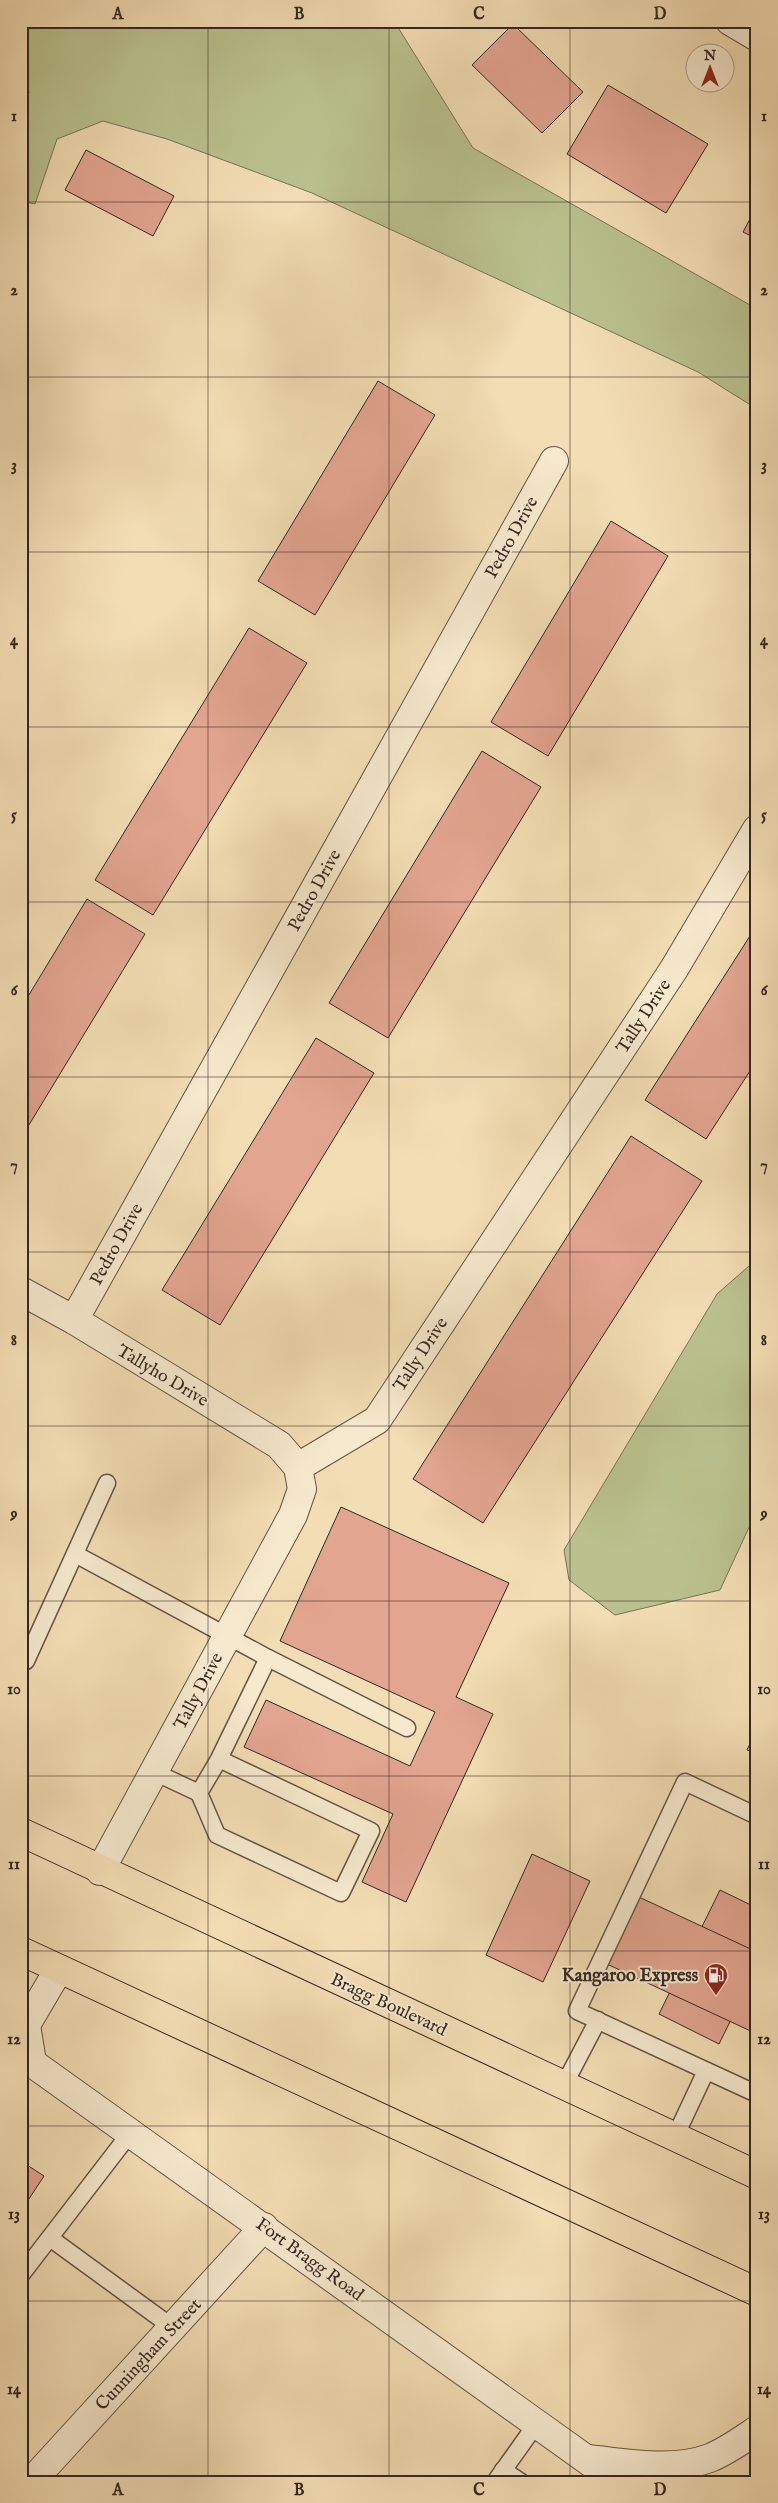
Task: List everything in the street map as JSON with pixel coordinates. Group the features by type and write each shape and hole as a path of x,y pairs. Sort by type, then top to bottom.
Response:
{"main road":[{"name":"Bragg Boulevard","path":"21,1832 100,1871 757,2175"},
{"path":"21,1951 757,2292"}],"street":[{"path":"730,21 757,37"},
{"name":"Pedro Drive","path":"74,1320 554,461"},
{"name":"Tally Drive","path":"100,1871 293,1515 302,1489 298,1468 376,1420 674,969 757,829"},
{"name":"Tallyho Drive","path":"21,1291 74,1320 278,1445 298,1468"},
{"name":"Fort Bragg Road","path":"59,1968 26,2025 26,2058 618,2482"},
{"name":"Cunningham Street","path":"31,2482 264,2227"},
{"path":"587,2459 666,2466 687,2464 711,2458 757,2430"}],"lane":[{"path":"21,1658 26,1661 107,1483"},
{"path":"75,1554 227,1638 408,1728"},
{"path":"199,1793 219,1759 268,1658"},
{"path":"154,1772 199,1793 217,1835 341,1893 371,1831 219,1759"},
{"path":"757,1816 685,1782 577,2011 757,2094"},
{"path":"564,2085 598,2020"},
{"path":"675,2137 706,2070"},
{"path":"21,2275 131,2132"},
{"path":"50,2238 172,2328"},
{"path":"521,2482 499,2476 537,2423"}],"green space":[{"path":"21,21 394,21 473,148 757,309 757,409 698,372 312,193 167,139 103,121 57,139 35,204 21,201"},
{"path":"757,1259 757,1518 752,1521 720,1590 615,1615 569,1580 564,1550 717,1294"}],"building":[{"path":"513,24 583,92 542,133 472,65"},
{"path":"608,85 708,144 666,213 567,154"},
{"path":"21,89 29,92 21,113"},
{"path":"86,150 174,196 153,236 65,190"},
{"path":"757,206 757,239 743,232"},
{"path":"378,381 435,415 315,615 258,581"},
{"path":"611,521 668,556 548,756 491,722"},
{"path":"249,628 307,663 153,915 95,880"},
{"path":"482,751 541,787 388,1038 329,1003"},
{"path":"87,899 145,934 21,1138 21,1008"},
{"path":"757,925 757,1060 706,1139 645,1100"},
{"path":"316,1038 374,1073 220,1325 162,1290"},
{"path":"631,1136 702,1181 483,1523 413,1479"},
{"path":"341,1507 509,1583 456,1697 493,1714 406,1902 362,1882 393,1814 244,1747 266,1700 410,1766 435,1712 280,1641"},
{"path":"757,1728 757,1754 747,1750"},
{"path":"532,1854 590,1881 543,1982 486,1955"},
{"path":"720,1890 757,1908 757,1967 719,2044 659,2014"},
{"name":"Kangaroo Express","path":"626,1891 757,1952 757,2034 594,1958"},
{"path":"21,2161 44,2176 21,2211"}],"place":[{"name":"Kangaroo Express","path":"716,1996"}]}
